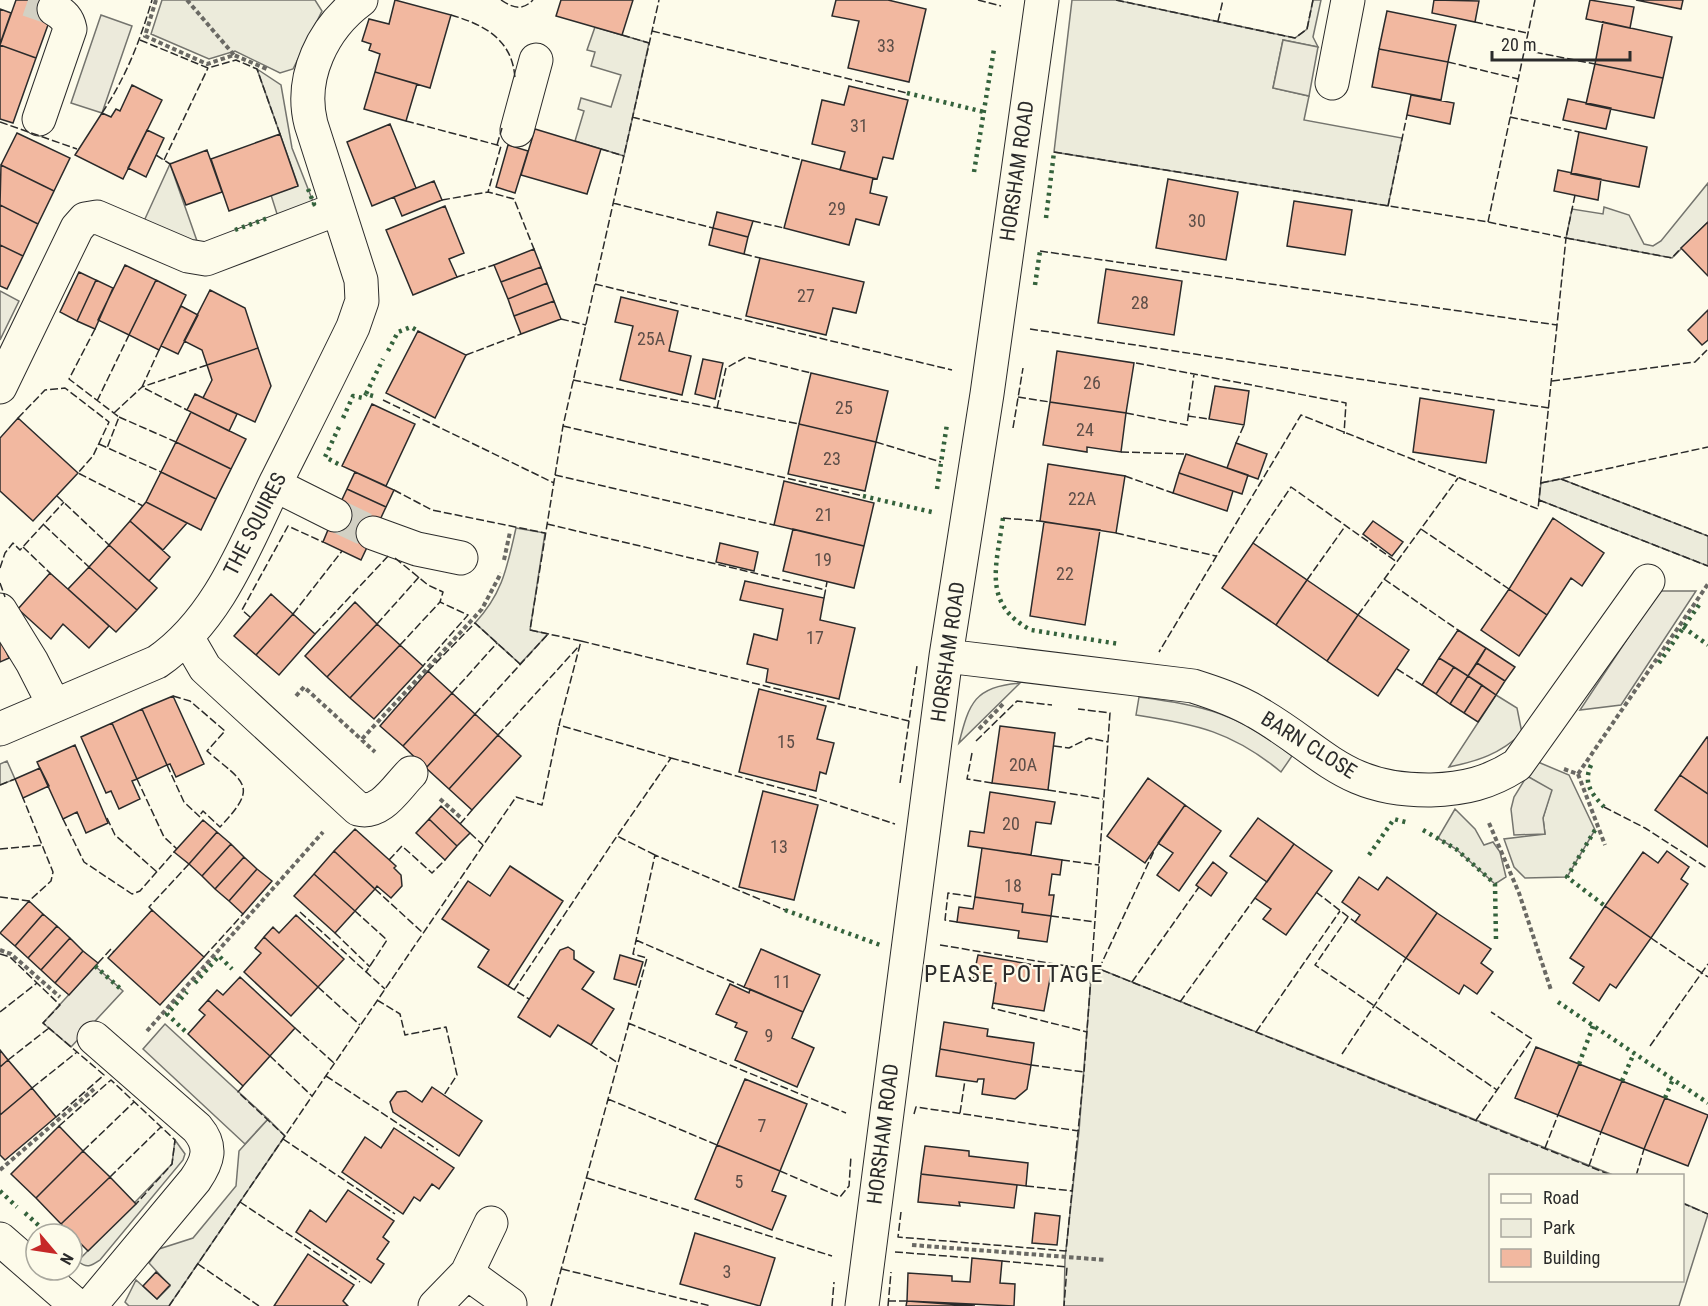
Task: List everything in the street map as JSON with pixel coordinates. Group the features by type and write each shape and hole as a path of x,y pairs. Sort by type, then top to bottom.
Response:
{"street":[{"name":"HORSHAM ROAD","path":"862,1306 946,656 987,394 1042,0"},
{"path":"1332,83 1348,0"},
{"name":"THE SQUIRES","path":"0,729 157,662 174,651 202,620 227,581 353,327 362,302 361,280 308,112 308,87 314,63 325,40 332,28 357,1"},
{"path":"39,119 70,29 69,22 62,13 54,9"},
{"path":"517,130 536,60"},
{"path":"0,387 77,228 86,219 97,217 188,256 206,259 337,209"},
{"path":"275,485 334,515"},
{"path":"374,533 417,549 461,558"},
{"name":"BARN CLOSE","path":"946,656 1177,683 1210,691 1258,713 1329,763 1373,784 1423,790 1473,787 1497,778 1517,765 1648,581"},
{"path":"0,610 32,662 54,705"},
{"path":"187,637 205,668 350,803 368,812 378,808 411,773"},
{"path":"90,1306 195,1180 208,1156 207,1141 197,1128 94,1038"},
{"path":"435,1306 467,1273 491,1223"},
{"path":"0,1239 77,1306"},
{"path":"467,1273 510,1304"}],"path":[{"path":"156,0 146,36 207,64 234,55"},
{"path":"187,0 234,55 293,83 308,87"},
{"path":"362,739 482,609 500,578 510,532"},
{"path":"1578,774 1708,584"},
{"path":"932,765 961,747 1024,684 1033,666"},
{"path":"268,727 304,687 386,761 391,755 460,817"},
{"path":"1530,749 1546,762 1578,774 1605,845"},
{"path":"1473,787 1519,893 1551,990"},
{"path":"0,1170 122,1062 195,975 350,803"},
{"path":"0,950 11,954 60,997"},
{"path":"869,1241 1106,1260"}],"green space":[{"path":"162,0 315,0 322,11 293,69 280,73 235,51 209,59 151,34"},
{"path":"1072,0 1116,0 1295,38 1307,29 1313,0 1321,0 1313,37 1318,47 1283,40 1273,88 1309,96 1304,120 1402,138 1388,206 1054,152"},
{"path":"595,27 649,43 624,156 575,141 584,111 578,109 581,98 611,107 621,75 591,66 595,52 587,50"},
{"path":"257,69 281,85 292,148 314,204 278,217 271,195 298,185"},
{"path":"170,164 197,241 191,242 144,221"},
{"path":"1708,183 1708,222 1672,258 1566,238 1572,209 1603,214 1604,207 1629,215 1644,244 1653,246 1661,241"},
{"path":"1561,479 1708,536 1708,566 1539,500 1541,483"},
{"path":"516,528 545,533 530,630 548,634 520,664 475,623 492,601 503,579"},
{"path":"1020,683 959,743 966,717 976,699 993,688"},
{"path":"1496,695 1517,708 1522,733 1488,756 1449,767"},
{"path":"1139,697 1183,704 1220,714 1254,730 1292,756 1281,772 1247,747 1213,732 1196,726 1136,715"},
{"path":"7,761 15,779 0,785 0,764"},
{"path":"1538,762 1569,775 1595,830 1567,877 1525,878 1514,867 1504,839 1545,834 1543,818 1551,791 1527,776"},
{"path":"1455,809 1475,829 1484,845 1493,842 1500,852 1506,877 1495,884 1456,849 1438,838"},
{"path":"1092,966 1611,1174 1489,1174 1489,1282 1684,1282 1684,1203 1708,1214 1679,1306 1064,1306 1065,1259 1079,1131"},
{"path":"268,1119 285,1136 169,1306 129,1306 125,1302 136,1280 157,1299 170,1286 149,1263 159,1249 193,1238 236,1186 239,1151"},
{"path":"175,1140 185,1154 183,1160 100,1260 89,1266 84,1265 84,1255 172,1164"}],"shaded area":[{"path":"101,15 132,26 102,113 71,103"},
{"path":"1283,40 1318,47 1309,96 1273,88"},
{"path":"0,291 19,301 0,340"},
{"path":"1659,591 1696,591 1621,705 1580,710"},
{"path":"1527,776 1552,790 1543,818 1545,834 1514,835 1511,809 1514,797"},
{"path":"95,966 123,991 71,1047 43,1023"},
{"path":"165,1024 268,1119 245,1144 143,1049"}],"building":[{"path":"16,0 57,0 36,58 0,45"},
{"path":"395,0 451,15 430,88 375,72 380,54 369,50 371,44 362,41 369,19 389,24"},
{"path":"561,0 633,0 622,35 556,16"},
{"path":"836,0 888,0 926,9 909,82 848,68 859,21 832,16"},
{"path":"1434,0 1479,1 1475,22 1432,13"},
{"path":"1590,0 1634,7 1630,28 1586,19"},
{"path":"1636,0 1683,0 1681,9"},
{"path":"0,9 11,13 0,44"},
{"path":"1387,11 1456,25 1448,62 1379,49"},
{"path":"1603,22 1672,37 1663,78 1595,64"},
{"path":"0,45 36,58 13,123 0,119"},
{"path":"1379,49 1448,62 1441,100 1372,87"},
{"path":"1595,64 1663,78 1654,118 1586,104"},
{"path":"375,72 417,84 406,121 364,109"},
{"path":"132,85 162,100 123,179 75,155 102,113 111,117 116,109 120,111"},
{"path":"849,86 908,100 893,159 883,157 877,179 840,170 845,152 812,144 822,100 844,105"},
{"path":"1411,95 1454,103 1450,124 1407,115"},
{"path":"1568,99 1611,108 1606,129 1563,120"},
{"path":"390,124 416,188 372,206 347,142"},
{"path":"535,129 601,149 587,194 521,175"},
{"path":"147,130 164,138 146,177 128,168"},
{"path":"1579,132 1647,147 1639,187 1571,174"},
{"path":"17,133 70,158 54,191 1,165"},
{"path":"280,134 298,186 229,211 211,159"},
{"path":"508,145 528,151 515,193 496,187"},
{"path":"207,150 222,192 186,205 170,164"},
{"path":"802,160 873,178 870,193 887,197 879,225 856,219 849,245 784,228"},
{"path":"1,165 54,191 38,224 0,205"},
{"path":"1558,170 1601,179 1598,200 1554,191"},
{"path":"1168,179 1238,192 1226,260 1156,248"},
{"path":"434,181 442,200 402,216 394,197"},
{"path":"1294,201 1352,210 1345,255 1287,246"},
{"path":"0,205 38,224 23,256 0,245"},
{"path":"445,206 464,253 449,259 457,277 413,295 386,230"},
{"path":"717,212 753,221 748,237 713,228"},
{"path":"1708,222 1708,276 1681,248"},
{"path":"713,228 748,237 744,254 709,245"},
{"path":"0,245 23,256 7,289 0,286"},
{"path":"534,249 541,267 501,282 494,265"},
{"path":"760,258 864,282 856,313 833,308 826,335 746,316"},
{"path":"125,265 156,280 129,335 98,320"},
{"path":"541,267 547,283 508,299 501,282"},
{"path":"1106,269 1182,281 1174,335 1098,323"},
{"path":"79,272 96,280 77,321 60,312"},
{"path":"96,280 113,288 95,329 77,321"},
{"path":"156,280 186,295 159,350 129,335"},
{"path":"547,283 554,301 514,316 508,299"},
{"path":"210,290 245,308 258,348 207,365 202,350 184,341"},
{"path":"621,297 678,311 669,351 691,356 682,395 620,380 633,326 615,322"},
{"path":"554,301 561,319 521,334 514,316"},
{"path":"181,306 198,315 178,354 161,346"},
{"path":"1708,310 1708,340 1702,345 1688,330"},
{"path":"418,331 466,355 435,418 386,393"},
{"path":"258,348 271,386 255,422 203,398 212,380 207,365"},
{"path":"1057,351 1134,363 1126,413 1050,402"},
{"path":"703,359 723,363 715,399 695,394"},
{"path":"811,373 888,391 876,442 799,424"},
{"path":"1215,386 1249,391 1244,425 1209,419"},
{"path":"195,394 237,414 229,431 187,410"},
{"path":"1420,398 1494,410 1486,463 1413,452"},
{"path":"1050,402 1126,413 1121,452 1087,447 1087,452 1043,445"},
{"path":"372,404 415,424 386,486 342,466"},
{"path":"191,412 246,439 231,469 176,442"},
{"path":"18,418 78,473 33,521 0,491 0,438"},
{"path":"799,424 876,442 865,491 788,474"},
{"path":"176,442 231,469 216,499 161,472"},
{"path":"1236,443 1267,454 1258,479 1227,468"},
{"path":"1186,454 1248,475 1242,494 1179,473"},
{"path":"1048,464 1125,476 1116,533 1040,521"},
{"path":"161,472 216,499 201,530 146,502"},
{"path":"355,472 394,490 386,507 347,489"},
{"path":"1179,473 1233,491 1227,511 1173,493"},
{"path":"784,481 874,503 864,546 774,525"},
{"path":"347,489 386,507 378,524 339,506"},
{"path":"146,502 187,523 163,550 130,521"},
{"path":"339,506 378,524 369,543 330,525"},
{"path":"1553,518 1604,553 1582,586 1571,578 1547,615 1509,589"},
{"path":"130,521 170,557 149,581 109,545"},
{"path":"1373,521 1403,542 1392,556 1363,534"},
{"path":"1044,522 1100,530 1085,625 1030,616"},
{"path":"330,525 369,543 361,560 323,542"},
{"path":"793,529 864,546 854,588 783,571"},
{"path":"720,543 758,552 754,571 716,562"},
{"path":"1253,543 1307,580 1276,625 1222,588"},
{"path":"109,545 157,588 137,610 89,567"},
{"path":"89,567 137,610 116,632 68,589"},
{"path":"50,573 109,626 89,648 63,624 51,639 18,609"},
{"path":"1307,580 1358,615 1327,661 1276,625"},
{"path":"745,581 824,598 820,620 855,628 839,699 766,682 768,669 747,664 754,634 777,640 783,609 740,600"},
{"path":"1509,589 1547,615 1519,656 1481,630"},
{"path":"271,594 293,614 256,655 234,636"},
{"path":"355,602 377,624 327,677 305,656"},
{"path":"293,614 315,634 279,675 256,655"},
{"path":"1358,615 1409,650 1378,696 1327,661"},
{"path":"377,624 400,645 350,698 327,677"},
{"path":"1458,630 1486,648 1468,676 1439,658"},
{"path":"0,638 9,658 0,662"},
{"path":"400,645 423,666 374,719 350,698"},
{"path":"1486,648 1515,667 1505,681 1477,663"},
{"path":"1439,658 1454,667 1436,694 1422,685"},
{"path":"1477,663 1505,681 1496,695 1468,676"},
{"path":"1454,667 1468,676 1450,704 1436,694"},
{"path":"428,671 452,693 403,746 380,726"},
{"path":"1468,676 1482,685 1464,713 1450,704"},
{"path":"1482,685 1496,695 1478,722 1464,713"},
{"path":"759,689 826,706 817,739 834,743 826,774 820,772 816,791 739,772"},
{"path":"452,693 475,714 426,768 403,746"},
{"path":"173,696 204,764 176,777 170,764 167,765 142,709"},
{"path":"142,709 167,765 137,779 112,723"},
{"path":"475,714 498,735 449,789 426,768"},
{"path":"112,723 137,779 132,781 140,799 119,809 111,791 106,793 81,737"},
{"path":"1000,726 1055,733 1048,790 992,783"},
{"path":"498,735 521,756 472,810 449,789"},
{"path":"1708,737 1708,794 1680,775"},
{"path":"75,745 108,823 86,833 77,812 63,819 37,762"},
{"path":"40,768 49,786 23,798 15,779"},
{"path":"1680,775 1708,794 1708,847 1655,810"},
{"path":"1148,778 1185,805 1145,863 1107,836"},
{"path":"763,791 818,805 794,900 739,887"},
{"path":"990,792 1055,802 1051,824 1036,822 1031,855 968,846 970,831 984,833"},
{"path":"1185,805 1221,831 1179,891 1157,875 1173,853 1158,843"},
{"path":"441,806 470,833 457,846 429,819"},
{"path":"1258,818 1294,844 1267,882 1230,856"},
{"path":"429,819 457,846 445,860 416,833"},
{"path":"203,820 217,832 189,864 174,852"},
{"path":"355,829 396,866 394,868 401,875 402,886 391,898 377,886 375,889 334,851"},
{"path":"217,832 231,844 202,876 189,864"},
{"path":"231,844 244,857 215,889 202,876"},
{"path":"1294,844 1332,871 1286,935 1263,919 1271,909 1255,898"},
{"path":"982,848 1062,860 1060,875 1052,874 1049,895 1054,895 1051,916 1022,912 1023,904 975,897"},
{"path":"334,851 375,889 355,911 314,874"},
{"path":"1667,851 1689,867 1681,879 1688,884 1651,938 1605,906 1643,852 1658,863"},
{"path":"244,857 257,869 229,901 215,889"},
{"path":"1213,862 1227,873 1211,896 1196,885"},
{"path":"510,866 563,901 508,986 478,967 489,950 442,919 468,881 490,896"},
{"path":"257,869 272,881 243,914 229,901"},
{"path":"314,874 355,911 335,933 294,896"},
{"path":"1359,877 1378,890 1387,877 1437,913 1406,958 1355,922 1360,915 1342,902"},
{"path":"975,897 1023,904 1022,912 1051,916 1047,942 1018,938 1019,931 957,922 959,907 973,909"},
{"path":"29,901 43,914 15,946 0,933"},
{"path":"1605,906 1651,938 1616,988 1610,984 1599,1001 1573,983 1584,967 1570,958"},
{"path":"152,910 204,957 160,1005 108,958"},
{"path":"1437,913 1491,949 1481,963 1493,972 1477,994 1464,985 1459,994 1406,958"},
{"path":"43,914 57,926 28,958 15,946"},
{"path":"296,915 344,959 318,987 264,937 273,927 279,933"},
{"path":"57,926 70,938 41,970 28,958"},
{"path":"264,937 318,987 291,1016 244,972 261,953 255,948"},
{"path":"70,938 83,951 55,983 41,970"},
{"path":"568,947 574,951 574,959 594,972 582,989 614,1009 591,1045 558,1025 550,1037 518,1017 560,950"},
{"path":"761,949 820,975 803,1012 744,987"},
{"path":"83,951 98,963 69,995 55,983"},
{"path":"620,955 643,962 636,985 614,979"},
{"path":"978,955 1052,968 1044,1011 993,1003 996,983 973,979"},
{"path":"240,977 295,1028 270,1056 208,1000 217,990 223,995"},
{"path":"730,984 749,993 750,989 803,1012 792,1038 814,1048 797,1087 735,1060 747,1032 735,1027 737,1023 716,1014"},
{"path":"208,1000 270,1056 243,1086 188,1034 205,1015 199,1010"},
{"path":"944,1022 988,1029 987,1036 1034,1043 1031,1065 940,1049"},
{"path":"1536,1047 1579,1064 1558,1115 1515,1098"},
{"path":"940,1049 1031,1065 1027,1089 1015,1099 982,1094 984,1079 978,1079 977,1082 936,1076"},
{"path":"0,1050 8,1060 0,1067"},
{"path":"8,1060 32,1088 0,1115 0,1067"},
{"path":"1579,1064 1622,1081 1601,1132 1558,1115"},
{"path":"745,1079 807,1104 780,1171 717,1145"},
{"path":"1622,1081 1665,1098 1644,1149 1601,1132"},
{"path":"432,1087 482,1121 459,1156 393,1112 390,1102 397,1092 406,1091 422,1102"},
{"path":"32,1088 56,1117 5,1160 0,1155 0,1115"},
{"path":"1665,1098 1708,1115 1688,1166 1644,1149"},
{"path":"59,1126 83,1151 36,1198 11,1174"},
{"path":"394,1128 454,1168 439,1189 432,1184 420,1201 414,1197 403,1214 342,1172 365,1137 381,1148"},
{"path":"717,1145 780,1171 772,1191 786,1196 772,1230 695,1199"},
{"path":"925,1146 969,1151 969,1156 1028,1163 1026,1186 921,1174"},
{"path":"83,1151 110,1177 63,1222 59,1222 36,1198"},
{"path":"921,1174 1017,1185 1014,1208 959,1202 960,1206 918,1202"},
{"path":"110,1177 136,1204 88,1251 84,1247 84,1222 63,1222"},
{"path":"348,1190 394,1221 383,1237 389,1242 377,1259 384,1264 371,1283 296,1232 310,1210 326,1222"},
{"path":"1035,1213 1060,1216 1057,1245 1032,1243"},
{"path":"695,1233 775,1258 760,1306 680,1284"},
{"path":"308,1254 354,1285 343,1301 348,1306 274,1306"},
{"path":"972,1258 1002,1261 1000,1283 1015,1284 1014,1306 907,1301 908,1273 952,1276 952,1281 970,1282"},
{"path":"156,1272 170,1285 157,1299 143,1286"},
{"path":"907,1301 975,1306 906,1306"}],"tunnel":[{"path":"28,0 54,9"},
{"path":"335,515 373,533"}],"hedge":[{"path":"974,172 994,49"},
{"path":"907,93 984,112"},
{"path":"1046,218 1054,152"},
{"path":"308,189 314,204 311,205"},
{"path":"235,230 268,218"},
{"path":"1035,285 1040,251"},
{"path":"388,351 398,332 411,327 418,331"},
{"path":"373,396 366,394 383,359"},
{"path":"343,418 353,396 363,398 366,394"},
{"path":"937,489 947,424"},
{"path":"339,427 325,457 342,466"},
{"path":"863,496 936,513"},
{"path":"1003,518 996,582 1005,608 1015,620 1031,630 1119,644"},
{"path":"1659,663 1701,602"},
{"path":"1683,627 1708,645"},
{"path":"1591,765 1588,783 1595,797 1604,807"},
{"path":"1369,855 1394,819 1409,823"},
{"path":"1423,830 1456,849 1495,884 1496,940"},
{"path":"1595,830 1567,877 1605,906"},
{"path":"785,910 880,945"},
{"path":"195,983 219,956 232,969"},
{"path":"95,966 123,991"},
{"path":"185,1031 167,1014 187,992"},
{"path":"1558,1002 1708,1103"},
{"path":"1579,1064 1593,1026"},
{"path":"1622,1081 1634,1053"},
{"path":"1665,1098 1673,1079"},
{"path":"0,1191 17,1207"},
{"path":"25,1213 35,1222"}],"fence":[{"path":"102,113 132,58 152,0"},
{"path":"501,0 517,7 525,6 533,0"},
{"path":"655,855 617,836 671,758 559,725 581,641 530,630 563,426 659,0"},
{"path":"978,0 1001,6"},
{"path":"1116,0 1295,38 1307,29 1313,0"},
{"path":"1218,21 1223,0"},
{"path":"1488,222 1535,0"},
{"path":"451,15 486,29 495,36 509,54 515,79"},
{"path":"1475,22 1527,33"},
{"path":"652,31 907,93"},
{"path":"622,35 649,43"},
{"path":"140,40 208,68 236,60 257,69 280,134"},
{"path":"1524,50 1595,64"},
{"path":"1448,62 1518,79"},
{"path":"164,160 208,68"},
{"path":"1388,206 1407,115"},
{"path":"632,117 802,160"},
{"path":"1510,117 1579,132"},
{"path":"406,121 501,146 488,192 514,199 534,249"},
{"path":"0,122 77,149"},
{"path":"497,145 502,128"},
{"path":"601,149 624,156"},
{"path":"1054,152 1488,222 1566,238 1538,509 1301,415 1159,652"},
{"path":"156,155 170,164"},
{"path":"442,200 488,192"},
{"path":"1575,195 1566,238 1672,258 1681,248"},
{"path":"613,203 713,228"},
{"path":"753,221 784,228"},
{"path":"1040,251 1557,325"},
{"path":"744,254 760,258"},
{"path":"457,277 494,265"},
{"path":"595,284 952,370"},
{"path":"561,319 586,325"},
{"path":"95,329 69,379 119,417 107,448"},
{"path":"1030,329 1549,408"},
{"path":"466,355 521,334"},
{"path":"97,401 129,335"},
{"path":"159,350 142,387 187,410"},
{"path":"1552,381 1695,362 1707,350"},
{"path":"717,408 726,368 746,357 811,373"},
{"path":"1136,363 1346,403 1344,434"},
{"path":"114,413 142,387 207,365"},
{"path":"1013,428 1023,368"},
{"path":"1126,413 1187,425 1194,374"},
{"path":"573,380 799,424"},
{"path":"18,418 45,390 65,388 109,422 93,456 78,473 143,506"},
{"path":"1018,397 1050,402"},
{"path":"383,400 554,483"},
{"path":"1188,416 1209,419"},
{"path":"119,417 176,442"},
{"path":"1236,443 1244,425"},
{"path":"563,426 863,496"},
{"path":"876,442 941,462"},
{"path":"99,444 161,472"},
{"path":"1541,483 1708,447"},
{"path":"1121,452 1186,454"},
{"path":"555,475 774,525"},
{"path":"1125,476 1173,493"},
{"path":"1358,615 1458,478"},
{"path":"1561,479 1708,536"},
{"path":"1253,543 1291,487 1397,562"},
{"path":"394,490 432,510 545,533"},
{"path":"57,496 109,545"},
{"path":"1539,500 1708,566"},
{"path":"0,568 5,553 13,543 20,550 64,502"},
{"path":"1003,518 1040,521"},
{"path":"547,524 826,590"},
{"path":"44,525 89,567"},
{"path":"1307,580 1346,525"},
{"path":"250,617 242,610 288,526 323,542"},
{"path":"1421,529 1509,589"},
{"path":"1116,533 1216,556"},
{"path":"23,547 50,573"},
{"path":"293,614 342,551"},
{"path":"315,634 390,554"},
{"path":"395,558 428,585 443,592 440,602 468,615 423,666"},
{"path":"377,624 419,577"},
{"path":"1384,579 1458,630"},
{"path":"824,598 827,582"},
{"path":"0,583 5,597"},
{"path":"400,645 440,602"},
{"path":"428,671 475,623 520,664"},
{"path":"475,714 548,634"},
{"path":"581,641 909,721"},
{"path":"452,693 497,643"},
{"path":"498,735 579,646"},
{"path":"900,783 917,666"},
{"path":"1397,669 1422,685"},
{"path":"173,696 190,701 225,731 207,751 230,770 242,785 243,793 240,802 220,827 203,811 199,816"},
{"path":"976,741 1017,701 1052,705"},
{"path":"901,1212 898,1237 1066,1251 1084,1072 1110,713 1078,709"},
{"path":"169,1306 516,797 542,805 559,725"},
{"path":"1054,746 1069,748 1089,738 1108,742"},
{"path":"972,753 967,779 992,783"},
{"path":"671,758 813,797 895,824"},
{"path":"167,765 184,802 200,817"},
{"path":"0,785 15,779"},
{"path":"137,779 164,837 177,849"},
{"path":"1048,790 1103,799"},
{"path":"0,897 29,901 51,881 53,872 23,798"},
{"path":"1604,807 1645,828 1707,868"},
{"path":"460,824 472,810"},
{"path":"107,818 115,835 157,872"},
{"path":"63,819 84,862 132,894 140,891 174,852"},
{"path":"470,833 483,845"},
{"path":"514,990 617,836"},
{"path":"0,849 43,845"},
{"path":"389,860 402,846 432,873 445,860"},
{"path":"1099,969 1154,851"},
{"path":"551,1306 647,958 633,954 655,855 785,910"},
{"path":"1062,860 1099,865"},
{"path":"152,910 149,907 189,864"},
{"path":"1132,982 1199,887"},
{"path":"375,889 423,933"},
{"path":"1316,892 1355,922"},
{"path":"957,922 945,920 948,893 975,897"},
{"path":"1180,1002 1255,898"},
{"path":"355,911 387,940 366,972"},
{"path":"1256,1032 1340,911"},
{"path":"300,912 385,989"},
{"path":"204,957 243,914"},
{"path":"1051,916 1095,922"},
{"path":"1348,917 1315,965 1497,1090 1532,1039 1491,1012"},
{"path":"335,933 370,967"},
{"path":"1651,938 1708,977"},
{"path":"636,940 744,987"},
{"path":"940,945 1091,970"},
{"path":"98,963 111,949 114,952"},
{"path":"0,954 10,957 37,983"},
{"path":"1342,1054 1406,958"},
{"path":"1650,1046 1708,964"},
{"path":"1092,966 1608,1174"},
{"path":"0,1012 37,983 60,1005 43,1023 104,1075 56,1117"},
{"path":"508,986 529,999"},
{"path":"318,987 360,1025"},
{"path":"377,1000 400,1014 405,1035 446,1027 457,1075 444,1095"},
{"path":"993,1003 992,1008 1087,1032"},
{"path":"628,1023 846,1113"},
{"path":"8,1060 49,1028"},
{"path":"295,1028 334,1063"},
{"path":"591,1045 618,1063"},
{"path":"32,1088 77,1052"},
{"path":"270,1056 312,1096"},
{"path":"1031,1065 1084,1072"},
{"path":"326,1076 438,1150"},
{"path":"59,1126 111,1080 175,1140 172,1164 136,1204"},
{"path":"960,1113 965,1080"},
{"path":"243,1086 238,1092 285,1136"},
{"path":"1476,1120 1497,1090"},
{"path":"608,1099 717,1145"},
{"path":"83,1151 134,1102"},
{"path":"914,1114 916,1107 1079,1131"},
{"path":"1545,1148 1558,1115"},
{"path":"110,1177 161,1127"},
{"path":"1589,1166 1601,1132"},
{"path":"283,1139 395,1214"},
{"path":"1637,1174 1644,1149"},
{"path":"780,1171 840,1197 849,1186 851,1156"},
{"path":"587,1178 832,1256"},
{"path":"1026,1186 1073,1191"},
{"path":"240,1202 360,1282"},
{"path":"1684,1204 1708,1214"},
{"path":"895,1252 972,1258"},
{"path":"1002,1261 1067,1267 1064,1306"},
{"path":"198,1264 259,1306"},
{"path":"562,1269 711,1306"},
{"path":"888,1306 891,1272"},
{"path":"832,1306 834,1282"},
{"path":"888,1301 907,1301"}],"district":[{"name":"PEASE POTTAGE","path":"1014,974"}]}
